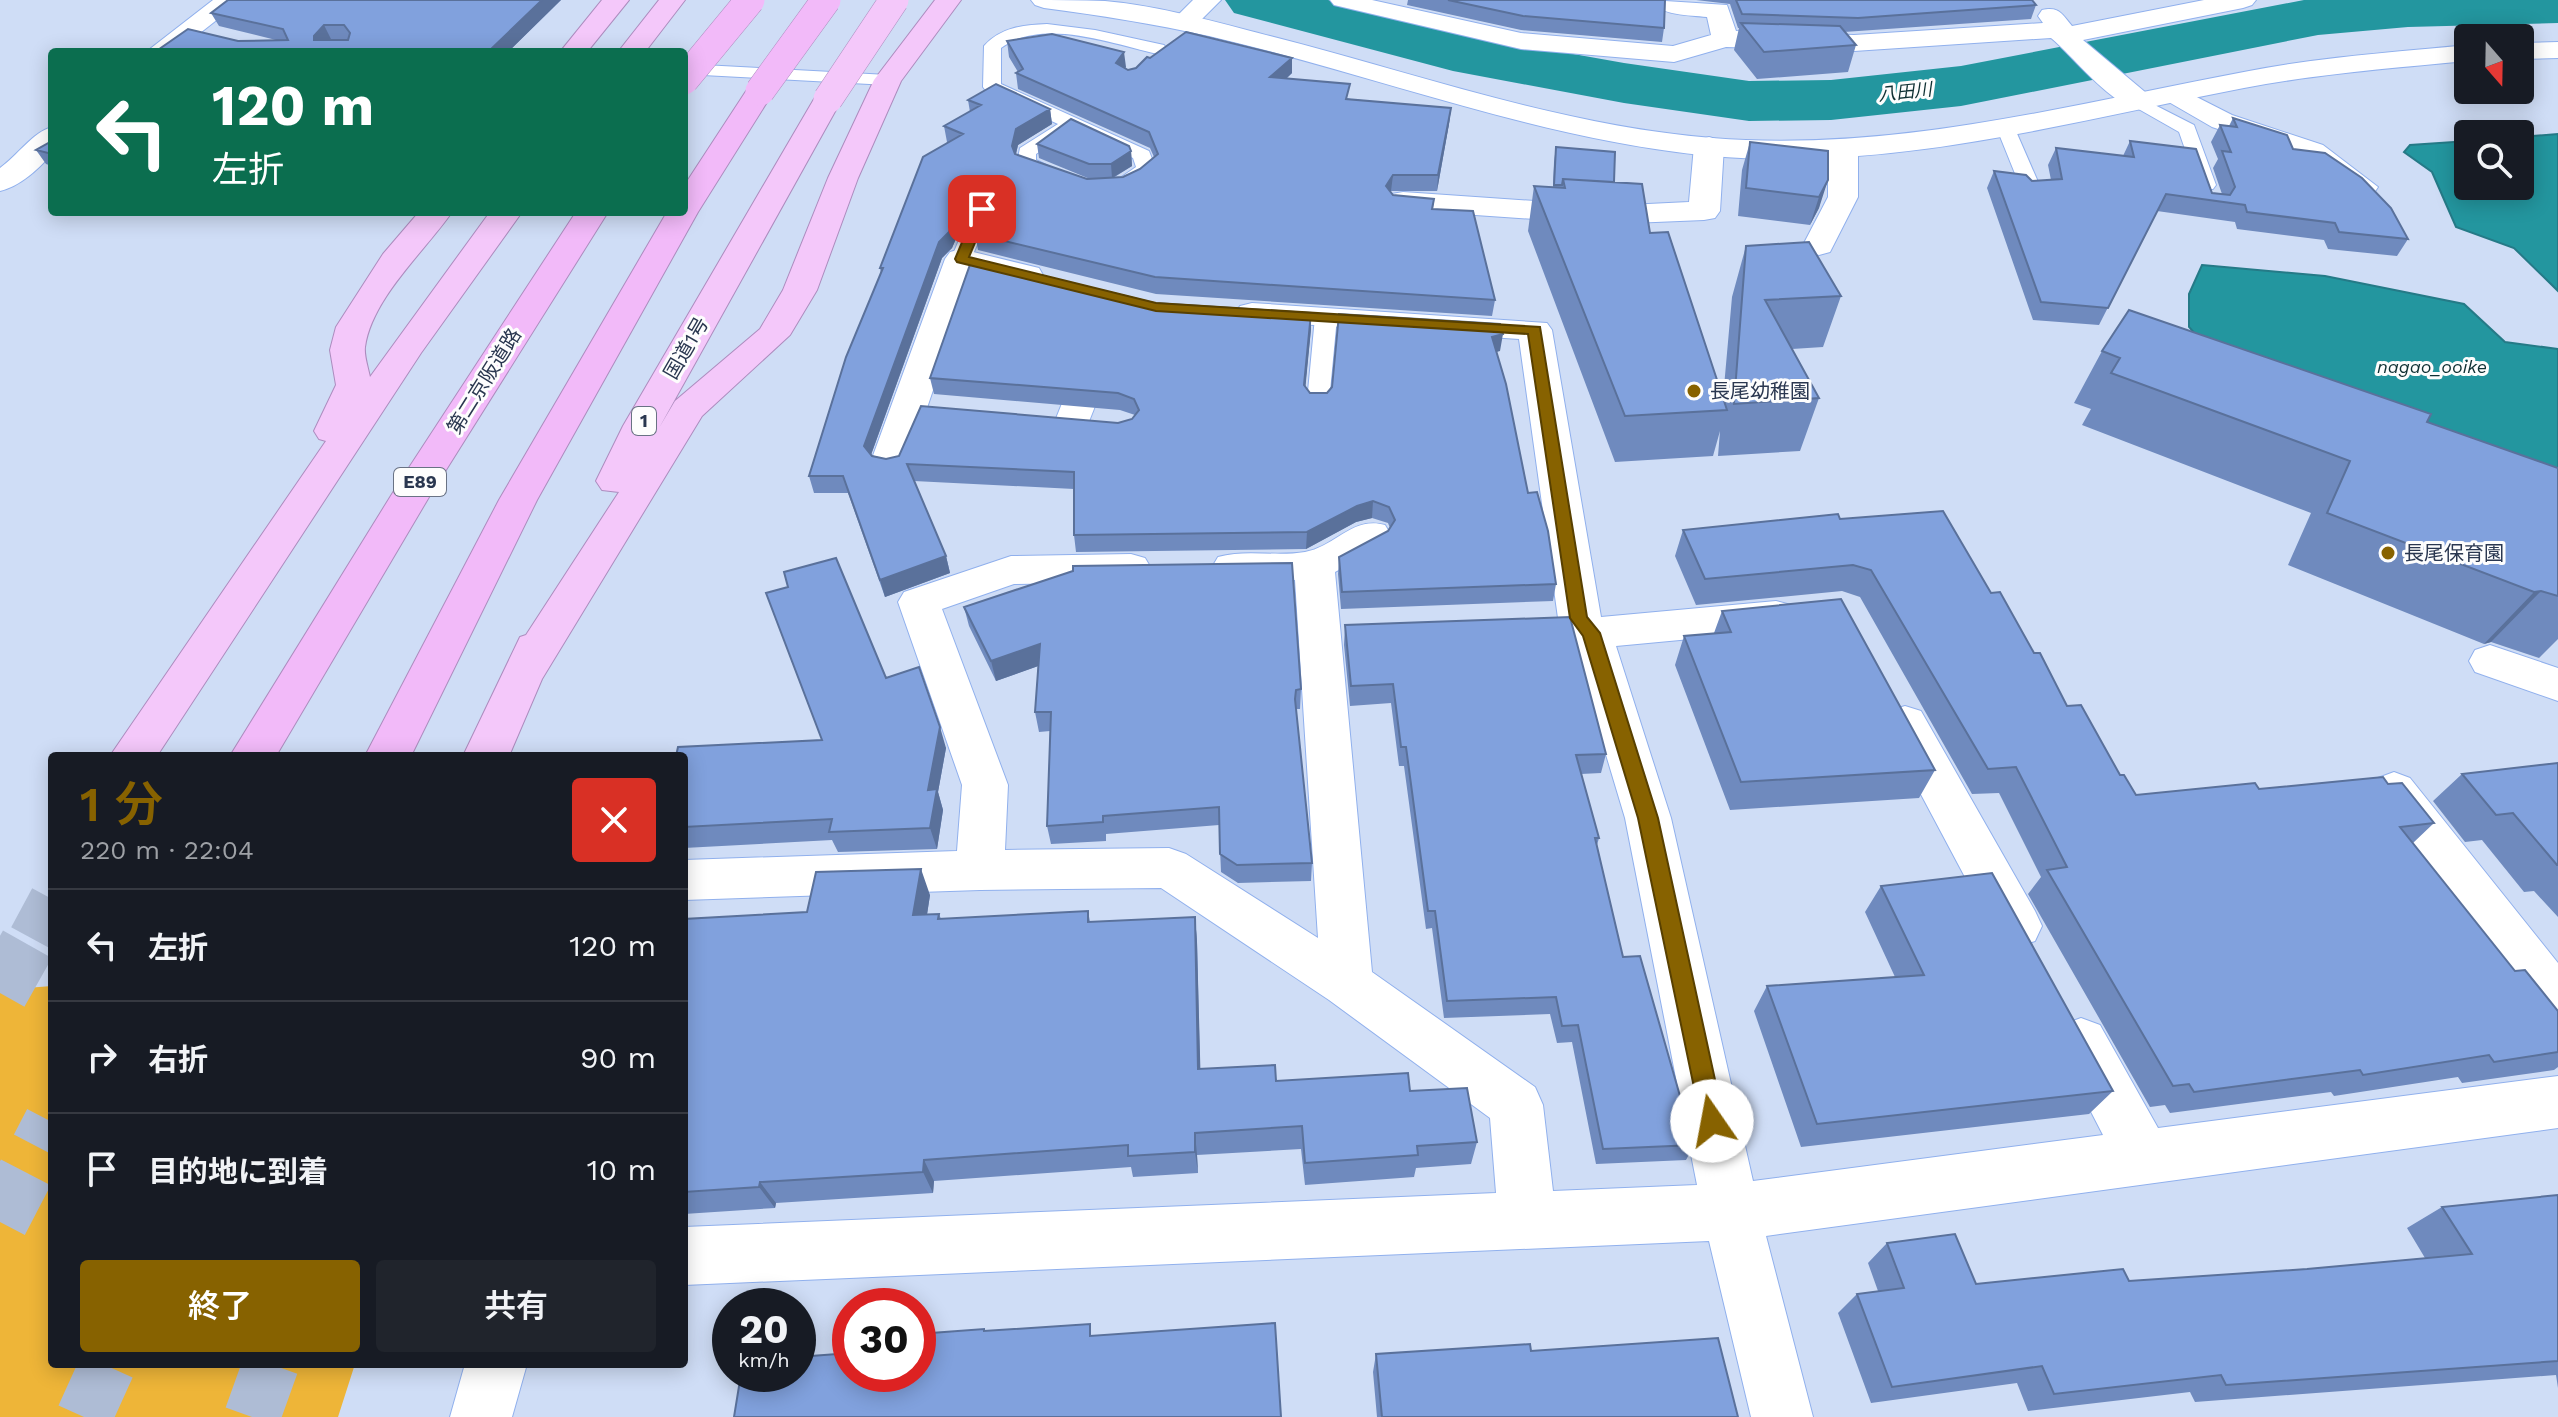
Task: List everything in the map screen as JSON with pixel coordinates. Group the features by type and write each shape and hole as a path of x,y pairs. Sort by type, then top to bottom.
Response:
{"highway":[{"path":"576,48 616,0"},
{"path":"634,48 672,0"},
{"path":"688,75 750,0"},
{"path":"688,203 760,91 826,0"},
{"name":"国道1号","path":"488,752 641,426 828,99 894,0"},
{"path":"524,673 622,520 688,409 773,335 800,290 843,178 888,80 948,0"},
{"path":"262,564 354,385 347,350 353,327 394,261 433,216"},
{"path":"136,752 406,350 503,216"},
{"name":"第二京阪道路","path":"255,752 411,495 589,216"},
{"path":"390,752 518,500 680,216"}],"street":[{"path":"164,48 229,0"},
{"path":"1044,0 1106,6 1185,21 1592,128 1709,146 1843,149 2006,129 2270,75 2363,62 2454,54"},
{"path":"1185,21 1208,0"},
{"path":"1343,0 1521,41 1674,54 1725,39 1854,43 2066,37 2243,0"},
{"path":"1663,0 1682,7 1718,10 1725,39"},
{"path":"2042,0 2066,37 2106,76 2141,103"},
{"path":"187,30 218,37"},
{"path":"2534,51 2558,50"},
{"path":"2177,95 2222,121 2313,151 2364,187 2381,206"},
{"path":"0,182 29,161 48,140"},
{"path":"1403,201 1607,215 1704,211 1709,146"},
{"path":"1819,245 1843,197 1843,149"},
{"path":"890,461 923,409 961,259 1066,285"},
{"path":"1218,311 1535,330 1573,624 1648,818 1731,1212 1782,1417"},
{"path":"1074,421 1085,386"},
{"path":"980,870 985,785 919,602 1011,570 1314,566 1371,535"},
{"path":"1314,566 1347,984"},
{"path":"1573,624 1811,612"},
{"path":"1318,628 1364,627"},
{"path":"2490,661 2558,685"},
{"path":"1888,691 2039,965"},
{"path":"2394,791 2558,1002"},
{"path":"688,880 980,870 1169,868 1347,984 1516,1105 1527,1220"},
{"path":"2061,1006 2144,1157"},
{"path":"688,1256 1731,1212 2558,1102"},
{"path":"481,1417 495,1368"}],"lane":[{"path":"1138,69 1185,21"},
{"path":"1102,188 1117,187 1146,169 1142,155 992,87 993,46 1002,35 1020,30 1049,29 1158,49"},
{"path":"688,69 888,80"},
{"path":"2141,103 2187,129 2213,205"},
{"path":"1071,123 1027,152 1026,163 1076,183"},
{"path":"2006,129 2032,191"},
{"path":"961,259 982,209"},
{"path":"1318,402 1326,317"}],"shaded area":[{"path":"48,986 48,1368 354,1368 338,1417 0,1417 0,990"}],"water":[{"path":"2558,134 2558,291 2514,248 2456,227 2432,172 2404,152 2410,145 2454,142 2454,200 2534,200 2534,136"},
{"name":"nagao_ooike","path":"2202,265 2325,276 2464,304 2505,342 2558,349 2558,500 2221,364 2189,327 2189,294"}],"building":[{"path":"228,0 542,0 492,48 161,48 188,29 238,41 288,40 283,29 211,13","holes":["324,25 344,25 350,33 348,40 314,40"]},
{"path":"1448,0 1665,0 1664,28 1523,16"},
{"path":"1736,0 2032,0 2036,5 1858,18 1742,14"},
{"path":"1741,23 1840,26 1856,45 1764,52"},
{"path":"1186,32 1292,58 1270,77 1350,84 1346,99 1451,108 1438,175 1393,175 1386,186 1393,195 1434,199 1432,209 1473,211 1495,300 1155,277 975,234 992,194 991,190 978,184 966,192 949,232 939,242 864,446 872,456 886,459 899,456 921,406 1118,423 1132,419 1139,410 1134,399 1118,393 930,378 972,259 1154,303 1311,313 1304,385 1310,393 1327,393 1332,387 1339,314 1500,324 1503,334 1492,337 1506,384 1528,493 1537,492 1548,531 1556,584 1342,592 1339,557 1388,531 1395,520 1389,507 1373,501 1307,532 1074,535 1074,472 907,464 946,556 880,580 843,476 809,476 846,357 883,268 880,268 923,157 963,134 944,126 981,105 968,100 996,84 1050,109 1016,129 1012,146 1015,154 1087,179 1123,177 1140,169 1158,154 1149,132 1016,73 1023,69 1007,41 1052,34 1124,52 1116,63 1128,70 1136,68 1147,57 1150,58"},
{"path":"2233,118 2287,135 2293,149 2325,153 2362,178 2391,208 2408,239 2339,232 2335,223 2247,212 2245,205 2166,194 2108,308 2041,302 1994,171 2026,175 2032,181 2062,179 2056,148 2134,157 2130,141 2196,149 2212,193 2230,195 2235,187 2222,151 2231,152 2220,125 2237,127"},
{"path":"1071,119 1129,146 1131,151 1111,164 1089,164 1037,144"},
{"path":"1750,142 1828,151 1828,180 1819,197 1746,188"},
{"path":"48,143 48,153 36,150"},
{"path":"1556,147 1615,152 1614,182 1563,179 1562,185 1554,185"},
{"path":"1563,179 1642,184 1650,233 1668,232 1727,410 1625,416 1534,186 1565,188"},
{"path":"1809,242 1841,296 1765,300 1819,398 1734,404 1746,246"},
{"path":"2129,310 2431,414 2427,422 2558,468 2558,596 2534,592 2327,513 2350,461 2111,373 2120,358 2102,351"},
{"path":"1943,511 1991,593 2000,592 2034,653 2040,653 2067,706 2081,705 2120,775 2124,775 2136,795 2255,783 2259,789 2383,777 2388,784 2402,783 2434,823 2400,827 2515,971 2525,970 2558,1011 2558,1052 2494,1062 2489,1055 2363,1075 2360,1070 2194,1092 2189,1084 2173,1086 2047,870 2067,867 2016,767 1988,769 1871,570 1853,565 1705,579 1683,530 1838,514 1840,519"},
{"path":"836,558 886,678 919,667 940,727 928,790 937,789 930,828 829,832 832,819 688,827 688,752 677,752 678,747 822,740 766,593 788,587 784,572"},
{"path":"1292,563 1301,689 1296,690 1295,699 1312,863 1237,865 1220,854 1219,807 1103,816 1103,822 1047,826 1051,712 1035,712 1040,644 991,661 964,607 1073,571 1073,566"},
{"path":"1841,599 1935,770 1741,782 1684,636 1731,632 1722,611"},
{"path":"1570,617 1606,754 1576,755 1599,838 1595,838 1623,957 1640,956 1694,1145 1603,1149 1578,1025 1562,1026 1556,997 1447,1001 1435,911 1428,911 1406,747 1401,747 1393,684 1351,686 1345,625"},
{"path":"2558,763 2557,865 2513,813 2496,815 2462,774"},
{"path":"921,869 913,915 939,914 938,919 1088,911 1088,922 1195,917 1198,1069 1275,1065 1276,1081 1408,1073 1410,1091 1467,1088 1477,1142 1417,1146 1418,1155 1305,1163 1302,1126 1195,1133 1195,1152 1128,1156 1128,1145 924,1160 923,1172 760,1182 759,1187 688,1192 688,919 807,912 816,872"},
{"path":"1992,873 2113,1091 1817,1124 1767,986 1924,975 1881,886"},
{"path":"2558,1195 2558,1361 2226,1385 2221,1375 2054,1394 2042,1366 1892,1387 1857,1294 1904,1288 1887,1243 1955,1234 1976,1284 2123,1269 2129,1281 2472,1254 2442,1207"},
{"path":"1275,1323 1281,1417 734,1417 738,1392 816,1392 816,1356 832,1354 832,1392 936,1392 936,1333 1090,1324 1090,1336"},
{"path":"1718,1338 1738,1417 1382,1417 1376,1354 1530,1344 1531,1351"}],"waterway":[{"name":"八田川","path":"1256,0 1453,52 1624,83 1749,101 1831,100 1961,86 2318,16 2408,8 2558,4"}],"tunnel":[{"path":"31,938 48,906"},
{"path":"0,993 32,936"},
{"path":"0,1222 48,1130"},
{"path":"84,1417 106,1368"},
{"path":"252,1417 270,1368"}],"place":[{"name":"長尾幼稚園","path":"1694,391"},
{"name":"長尾保育園","path":"2388,553"}],"route":[{"path":"982,209 961,259 1156,307 1535,330 1579,618 1591,633 1648,818 1712,1121"}]}
